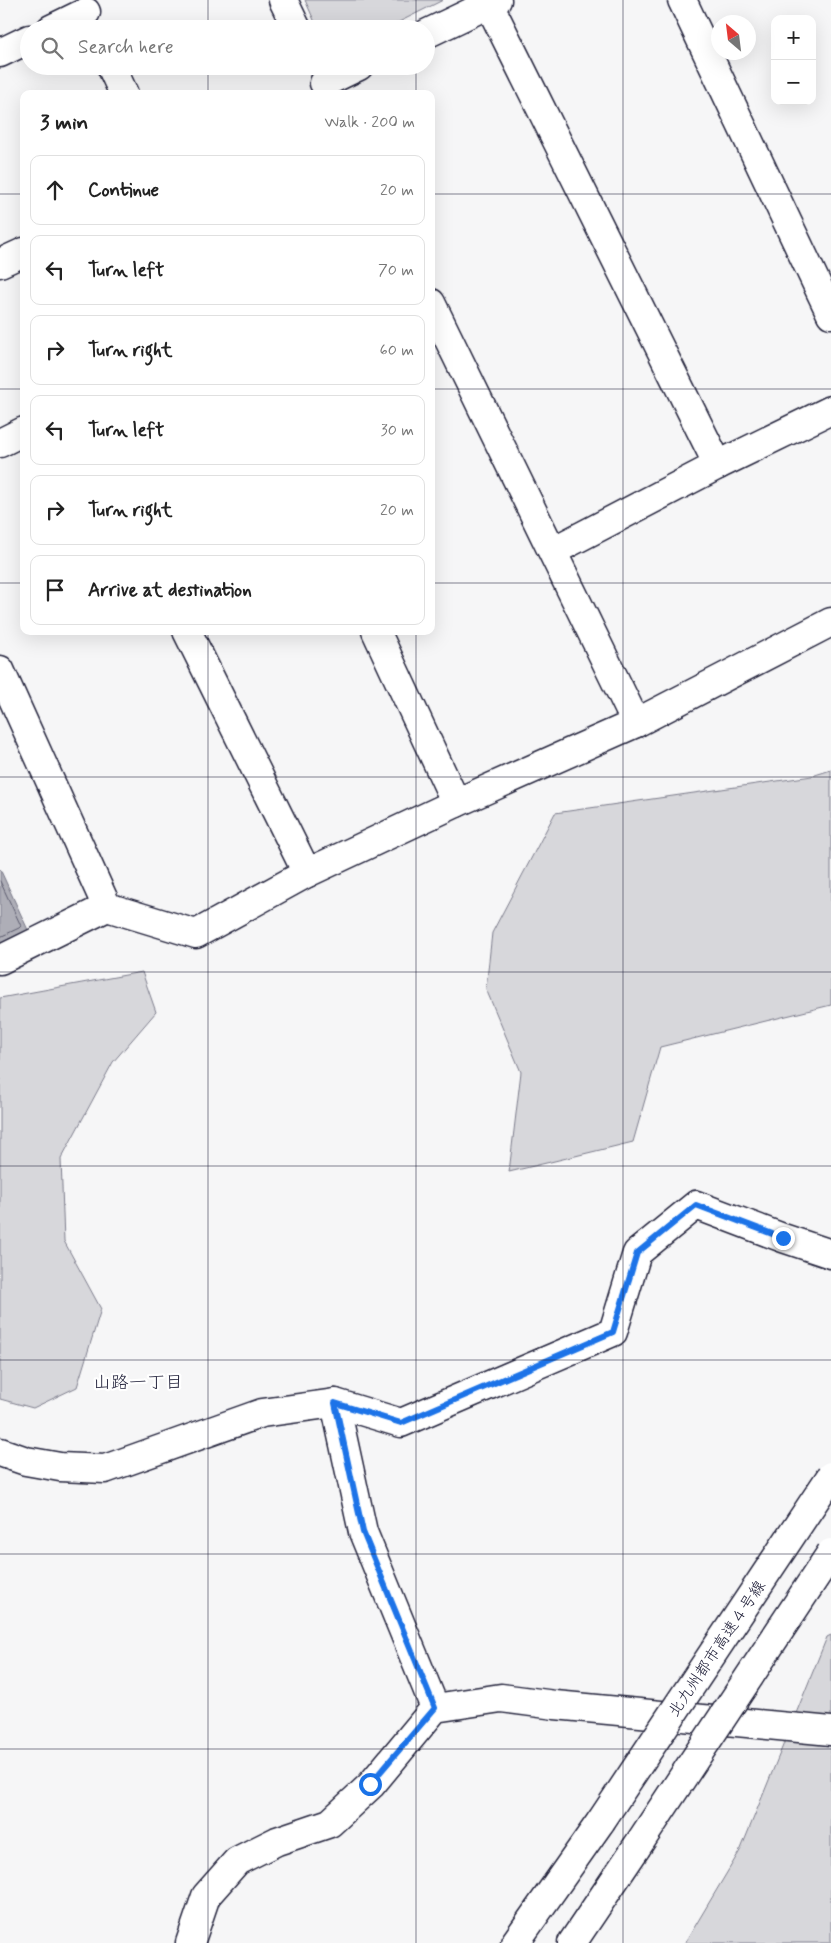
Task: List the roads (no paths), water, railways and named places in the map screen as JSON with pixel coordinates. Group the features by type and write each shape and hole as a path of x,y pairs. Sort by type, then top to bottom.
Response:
{"main road":[{"path":"283,0 293,20"},
{"path":"682,0 831,314"},
{"path":"435,30 493,2 718,465"},
{"path":"71,20 87,13"},
{"path":"0,53 20,43"},
{"path":"115,75 122,90"},
{"path":"323,81 337,75"},
{"path":"0,263 20,254"},
{"path":"435,311 636,723"},
{"path":"553,551 718,465 831,410"},
{"path":"0,443 20,433"},
{"path":"0,960 107,907 196,934 307,873 456,803 636,723 831,622"},
{"path":"189,635 307,873"},
{"path":"378,635 456,803"},
{"path":"0,670 107,907"},
{"path":"0,1452 26,1461 60,1466 105,1469 262,1413 335,1403 401,1423 613,1332 637,1253 696,1205 831,1254"},
{"path":"335,1403 363,1532 435,1708"},
{"name":"北九州都市高速４号線","path":"515,1943 601,1821 831,1476"},
{"path":"572,1943 831,1553"},
{"path":"190,1943 206,1896 237,1861 277,1841 330,1823 370,1784 435,1708 501,1698 565,1706 831,1731"}],"water":[{"path":"0,869 28,930 0,943"}],"district":[{"name":"山路一丁目","path":"138,1382"}]}
